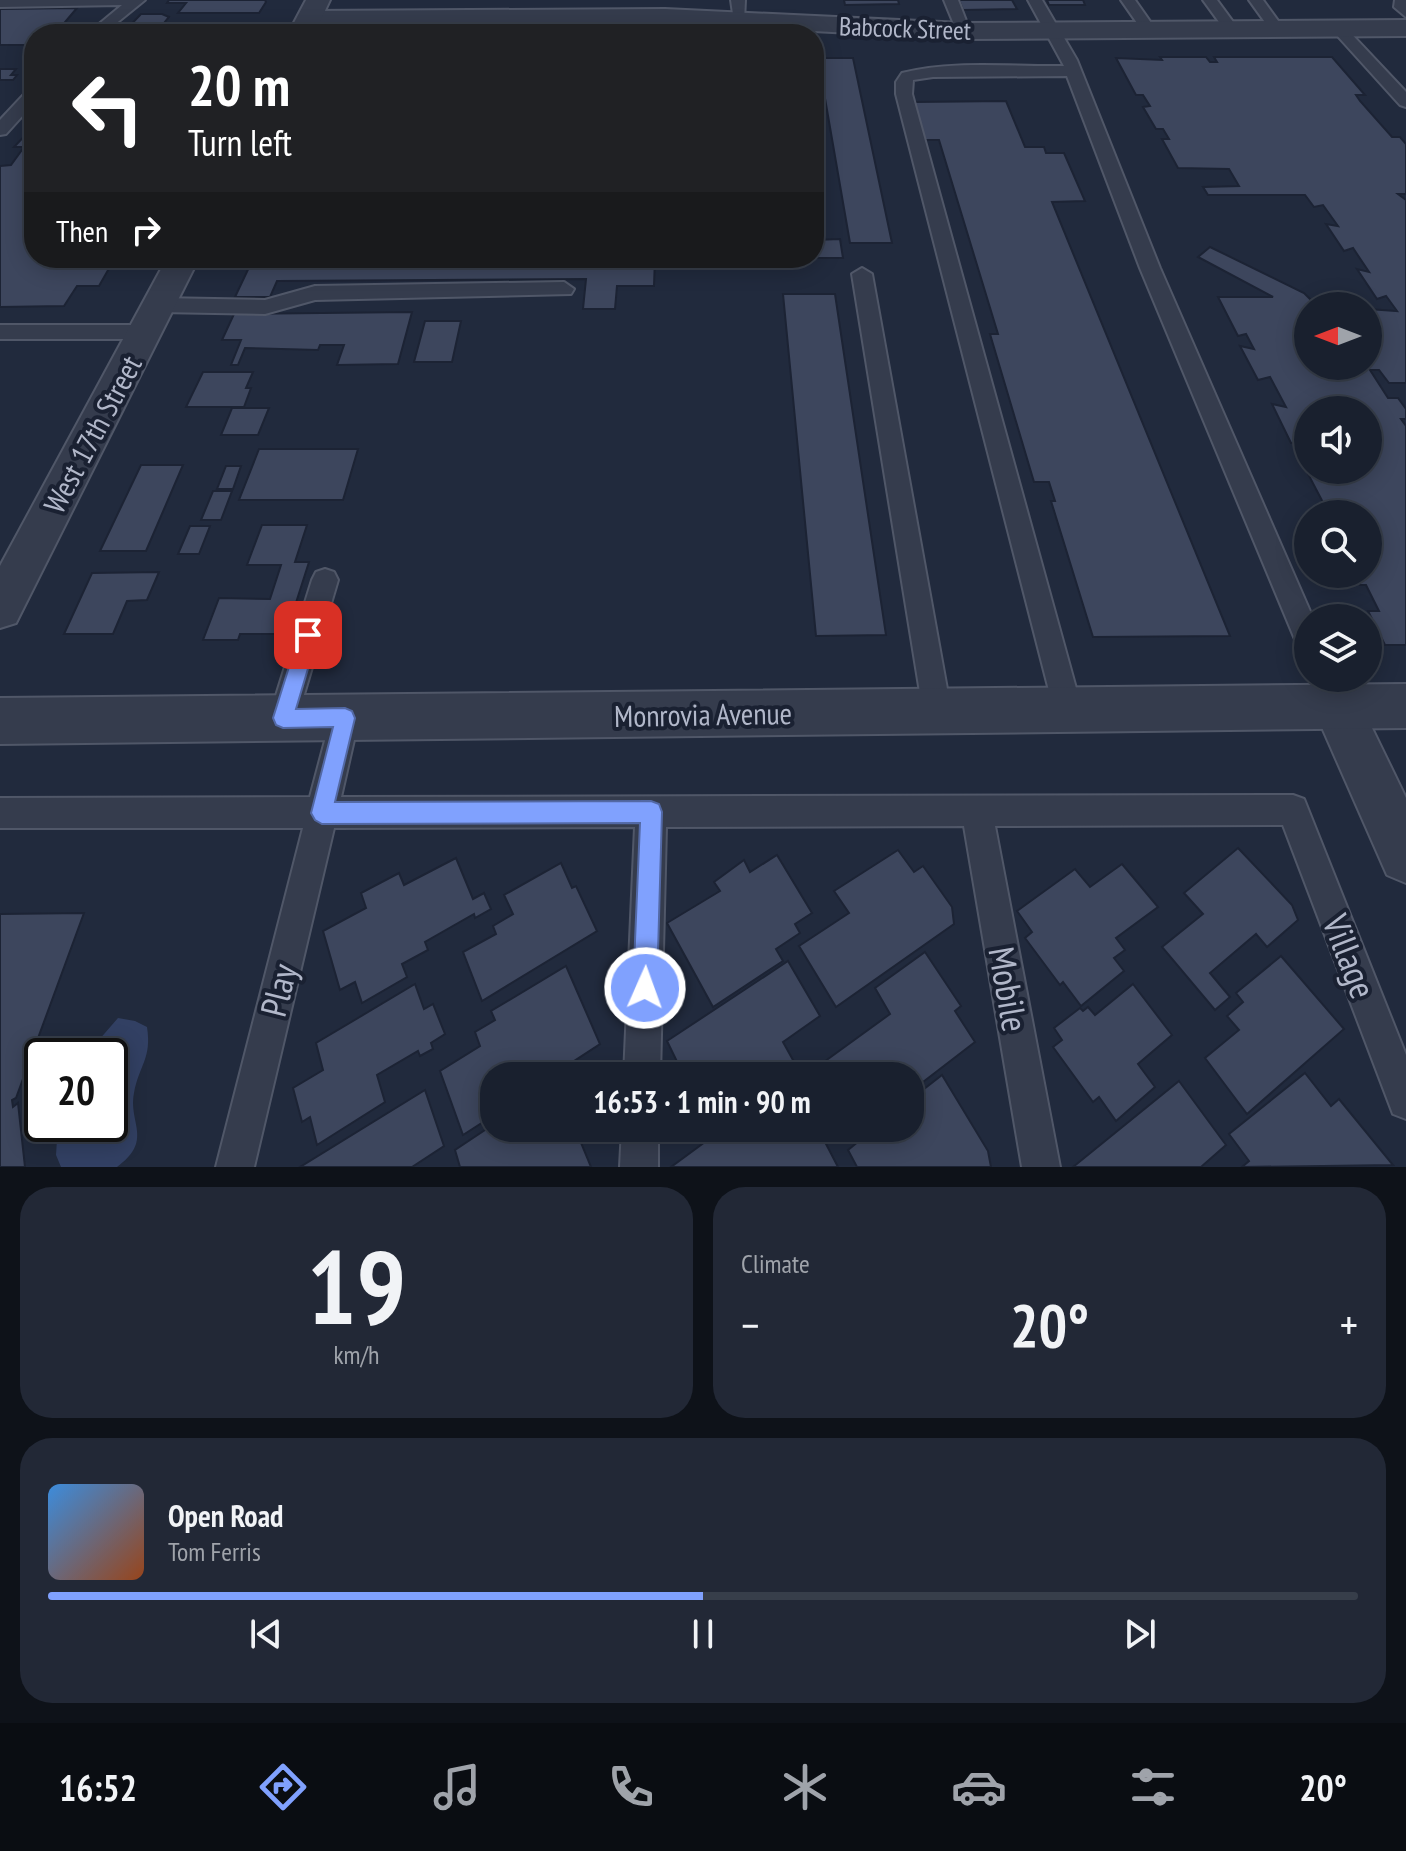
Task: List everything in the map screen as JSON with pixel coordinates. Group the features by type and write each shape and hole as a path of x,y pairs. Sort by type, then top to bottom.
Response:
{"street":[{"name":"Babcock Street","path":"565,24 739,9 854,28 963,31 1406,28"},
{"name":"Babcock Street","path":"309,17 449,24"},
{"name":"West 17th Street","path":"0,609 178,268"},
{"name":"Monrovia Avenue","path":"0,721 1068,710 1331,692 1406,706"},
{"path":"1331,692 1406,856"}],"lane":[{"path":"0,3 138,0"},
{"path":"107,24 138,0"},
{"path":"951,0 963,31"},
{"path":"1035,0 1073,71 1150,268 1294,604"},
{"path":"1128,0 1149,30"},
{"path":"1210,0 1232,30"},
{"path":"1256,0 1277,29"},
{"path":"1402,0 1401,7 1406,13"},
{"path":"1339,29 1406,102"},
{"path":"1068,710 904,94 904,82 908,76 933,72 1073,71"},
{"path":"0,130 24,104"},
{"path":"862,274 937,711"},
{"path":"0,332 265,307 315,293 564,289"},
{"path":"283,718 325,580"},
{"name":"Play","path":"235,1167 345,718"},
{"name":"Village","path":"977,811 1293,810 1406,1101"},
{"path":"0,813 977,811"},
{"name":"Mobile","path":"977,811 1041,1167"},
{"path":"642,1062 651,812"},
{"path":"639,1167 640,1142"}],"water":[{"path":"118,1018 147,1027 148,1047 136,1083 133,1104 137,1140 128,1157 117,1167 61,1167 56,1155 57,1142 128,1142 128,1038 101,1038"}],"building":[{"path":"169,0 266,2 259,13 178,13 186,3 167,3"},
{"path":"844,0 898,0 899,4 845,5"},
{"path":"959,0 1012,0 1017,9 963,10"},
{"path":"1047,0 1083,0 1085,5 1049,5"},
{"path":"77,8 63,24 24,24 24,45 0,45 0,9"},
{"path":"141,14 162,14 169,17 164,23 186,24 132,24"},
{"path":"1160,57 1206,57 1210,62 1217,62 1214,57 1332,57 1365,95 1356,95 1360,101 1392,137 1400,137 1406,144 1406,194 1398,194 1406,200 1406,383 1389,383 1382,374 1382,310 1397,311 1386,296 1382,297 1382,292 1372,292 1357,269 1369,272 1353,248 1344,251 1326,224 1338,226 1323,205 1314,207 1305,195 1208,195 1203,187 1239,186 1229,169 1178,168 1162,139 1169,139 1163,129 1156,129 1143,107 1150,106 1143,95 1136,95 1116,58 1162,60"},
{"path":"824,58 853,58 892,243 850,243 824,93"},
{"path":"0,69 16,69 11,75 17,75 13,80 0,80"},
{"path":"1006,101 1025,147 1044,147 1046,153 1064,153 1085,201 1052,202 1230,636 1093,637 1051,501 1055,501 1049,482 1034,482 990,334 998,334 939,140 925,140 914,102"},
{"path":"24,136 24,147 14,147"},
{"path":"24,147 24,268 109,268 99,286 77,286 64,306 0,307 0,166 11,165"},
{"path":"840,239 843,258 824,258 824,240"},
{"path":"1210,247 1302,292 1294,292 1294,380 1376,380 1388,398 1398,398 1406,409 1406,419 1401,419 1406,426 1406,645 1385,645 1382,639 1382,604 1376,604 1368,588 1382,588 1382,500 1322,500 1313,484 1382,484 1382,396 1294,396 1294,443 1291,443 1272,404 1286,407 1270,377 1258,380 1240,346 1254,349 1246,334 1238,336 1218,297 1273,297 1198,257"},
{"path":"249,268 655,268 654,286 617,286 615,309 583,309 586,279 277,281 270,297 235,297"},
{"path":"783,294 835,294 886,635 816,636"},
{"path":"412,312 398,364 337,365 344,345 320,345 318,350 245,348 238,365 231,365 241,340 222,340 234,314"},
{"path":"425,321 461,321 452,362 414,362"},
{"path":"203,372 253,372 246,388 251,388 244,407 186,407"},
{"path":"232,408 269,408 258,435 221,435"},
{"path":"259,449 358,449 343,500 239,500"},
{"path":"141,465 183,465 146,551 100,551"},
{"path":"226,466 241,466 233,489 217,489"},
{"path":"213,491 232,491 221,520 201,520"},
{"path":"262,525 307,525 295,562 309,562 286,634 240,634 238,640 203,640 219,598 270,599 281,565 247,565"},
{"path":"190,526 210,526 199,554 178,554"},
{"path":"159,572 147,600 127,601 113,634 64,634 92,573"},
{"path":"1238,848 1292,905 1298,920 1267,947 1256,934 1210,973 1230,997 1215,1010 1162,947 1203,914 1184,893"},
{"path":"898,850 914,872 923,866 952,907 954,924 836,1007 799,946 849,913 834,891"},
{"path":"777,855 812,913 795,924 800,933 776,949 783,961 713,1007 667,923 720,891 714,882 744,860 750,872"},
{"path":"456,858 473,899 484,893 491,909 475,918 474,914 425,942 428,950 402,964 407,977 362,1003 355,982 340,990 323,931 366,908 361,893 399,873 404,885"},
{"path":"561,863 572,888 576,886 597,931 482,1001 463,952 496,934 493,926 513,914 504,895"},
{"path":"1122,864 1158,907 1116,938 1125,950 1114,958 1124,971 1081,1006 1063,982 1060,985 1025,938 1032,932 1017,911 1075,869 1090,887"},
{"path":"84,913 38,1038 24,1038 24,1076 16,1098 12,1100 13,1107 18,1103 25,1167 0,1167 0,914"},
{"path":"925,952 961,1006 955,1011 975,1042 924,1081 924,1062 824,1062 890,1014 875,988"},
{"path":"1281,956 1344,1029 1247,1114 1205,1058 1239,1030 1227,1016 1243,1002 1236,993"},
{"path":"788,961 820,1016 783,1042 794,1062 677,1062 667,1041"},
{"path":"566,966 600,1044 572,1062 480,1062 480,1124 463,1135 440,1071 480,1046 475,1032 495,1020 491,1011"},
{"path":"415,984 424,1009 433,1004 445,1034 431,1043 433,1049 420,1056 418,1051 377,1075 385,1102 317,1145 310,1117 302,1122 293,1088 323,1070 316,1043"},
{"path":"1133,984 1172,1035 1138,1064 1155,1087 1116,1121 1099,1097 1093,1102 1053,1047 1062,1040 1054,1028 1080,1008 1083,1011 1088,1007 1095,1015"},
{"path":"1305,1073 1331,1106 1339,1099 1393,1165 1242,1167 1249,1161 1229,1134"},
{"path":"942,1075 988,1151 991,1167 857,1167 848,1150 858,1142 924,1142 924,1089"},
{"path":"1179,1081 1226,1145 1201,1167 1073,1167"},
{"path":"425,1090 444,1146 412,1167 300,1167"},
{"path":"480,1133 480,1142 581,1142 591,1167 460,1167 455,1150"},
{"path":"705,1142 825,1142 838,1167 671,1167"}],"route":[{"path":"308,635 283,718 345,718 322,813 651,812 645,988"}]}
